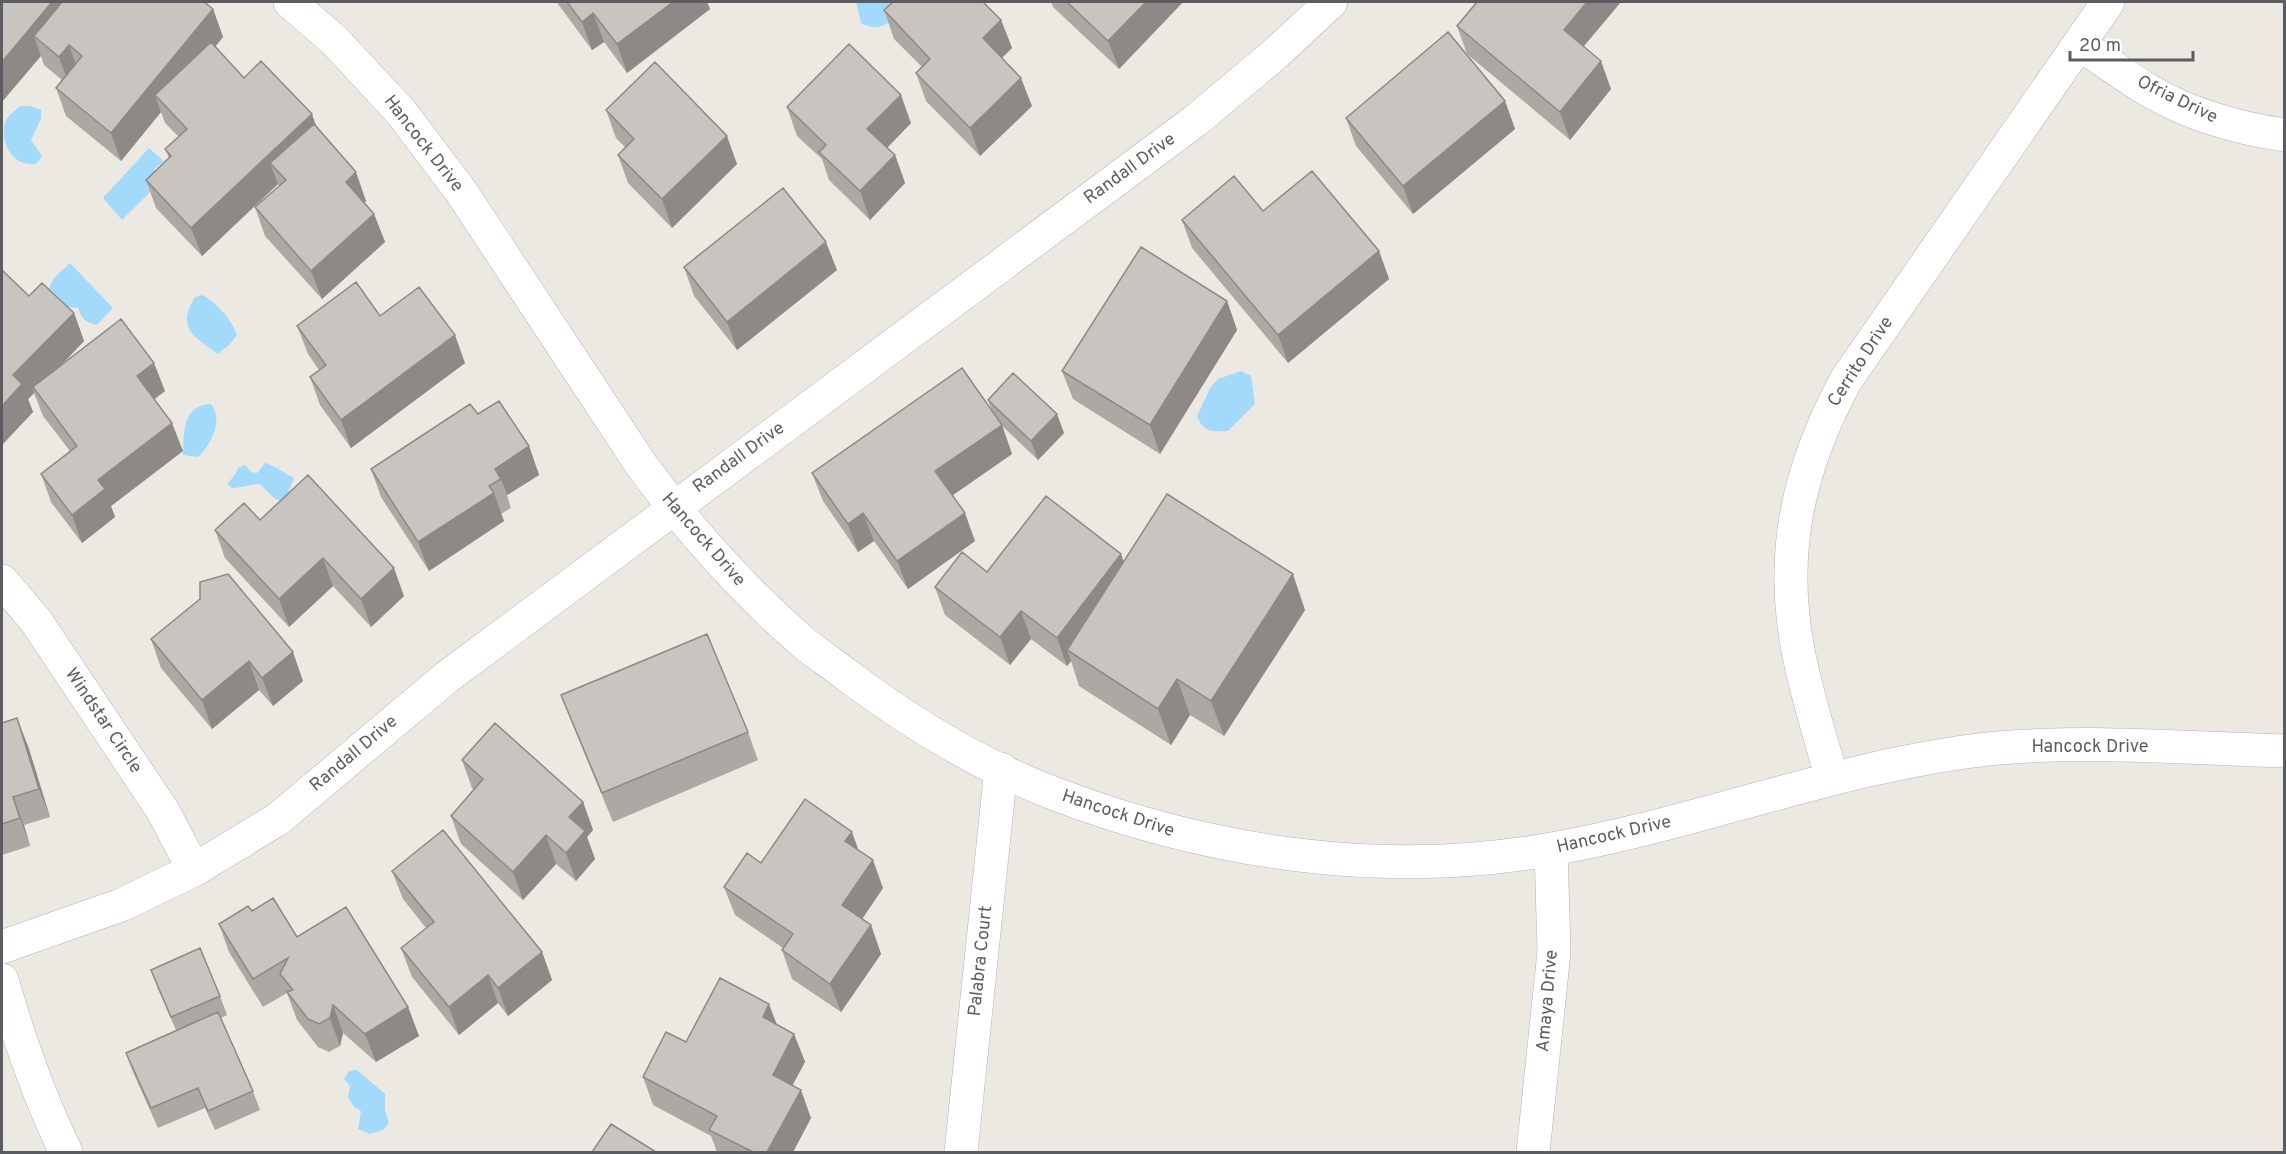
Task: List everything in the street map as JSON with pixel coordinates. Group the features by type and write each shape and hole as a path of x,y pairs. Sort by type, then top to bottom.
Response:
{"street":[{"name":"Hancock Drive","path":"290,2 334,40 401,112 453,181 642,466 672,507 735,578 807,645 885,703 969,754 1057,795 1182,834 1278,852 1342,860 1440,861 1551,849 1652,828 1832,778 1901,762 1998,748 2096,745 2284,752"},
{"name":"Randall Drive","path":"2,947 122,905 194,870 278,819 447,676 1195,121 1274,55 1331,2"},
{"name":"Cerrito Drive","path":"1832,778 1798,651 1792,612 1791,572 1794,531 1800,492 1811,453 1826,416 1846,380 2108,2"},
{"name":"Ofria Drive","path":"2079,44 2150,91 2186,109 2223,123 2284,135"},
{"name":"Windstar Circle","path":"2,580 36,621 163,811 194,870"},
{"name":"Palabra Court","path":"961,1152 1001,769"},
{"name":"Amaya Drive","path":"1533,1152 1554,952 1551,849"},
{"path":"2,980 19,1037 53,1126 66,1152"}],"water":[{"path":"856,2 895,2 894,18 878,27 861,23"},
{"path":"21,106 41,110 41,119 31,140 42,156 36,164 21,162 11,155 4,138 6,120"},
{"path":"149,148 164,161 154,169 161,181 122,220 103,198"},
{"path":"70,263 113,308 97,325 85,320 78,308 68,307 49,288 54,278"},
{"path":"203,295 223,312 237,335 218,354 201,342 187,324 187,316 195,297"},
{"path":"1241,371 1251,376 1255,404 1228,431 1213,431 1205,428 1197,416 1210,388 1218,379"},
{"path":"211,404 215,410 216,425 211,439 198,457 183,455 186,422 195,409"},
{"path":"265,463 294,478 284,503 274,498 260,484 232,488 227,484 238,468 245,465 251,472 257,473"},
{"path":"357,1070 385,1094 385,1110 389,1123 383,1130 370,1134 358,1129 361,1111 354,1107 348,1097 350,1086 344,1079 349,1071"}],"building":[{"path":"2,2 52,2 2,62"},
{"path":"62,2 204,2 213,9 111,133 56,88 82,56 69,45 59,57 34,36"},
{"path":"567,2 673,2 617,44 593,13 582,22"},
{"path":"893,2 983,2 1001,20 983,38 1021,78 970,128 916,73 930,59 884,10"},
{"path":"1067,2 1146,2 1108,41"},
{"path":"1477,2 1587,2 1564,30 1601,61 1560,112 1457,26"},
{"path":"1448,32 1505,101 1403,186 1346,118"},
{"path":"211,42 244,78 261,61 312,114 191,228 146,180 171,156 165,149 187,129 155,95"},
{"path":"849,44 901,95 867,129 895,155 860,191 819,152 826,145 787,107"},
{"path":"655,62 727,136 662,199 618,155 634,139 606,110"},
{"path":"314,124 356,172 346,182 374,214 311,271 255,207 286,180 270,163"},
{"path":"1312,171 1379,251 1278,335 1182,220 1234,176 1263,211"},
{"path":"783,188 826,242 727,322 684,267"},
{"path":"1141,247 1227,301 1150,425 1062,371"},
{"path":"2,270 29,296 42,283 74,313 13,375 22,384 2,406"},
{"path":"356,282 380,316 419,287 455,335 341,420 310,377 326,365 297,326"},
{"path":"121,319 154,363 137,376 172,423 98,480 105,489 72,515 41,474 77,446 33,387"},
{"path":"962,368 1002,425 935,471 965,513 897,561 863,513 848,524 812,473"},
{"path":"1013,373 1057,414 1031,441 988,400"},
{"path":"499,401 529,446 495,469 501,479 489,486 494,493 418,542 371,469 470,404 478,414"},
{"path":"308,475 394,568 361,599 323,558 279,599 215,530 244,503 260,520"},
{"path":"1167,494 1293,574 1211,701 1177,679 1158,709 1067,650"},
{"path":"1046,496 1121,554 1057,638 1021,611 1000,637 935,587 962,552 987,572"},
{"path":"228,574 293,652 262,678 249,661 202,700 151,639 200,599 200,582"},
{"path":"707,634 748,732 602,793 561,695"},
{"path":"17,718 39,789 13,797 20,818 2,824 2,723"},
{"path":"495,723 583,802 569,817 585,831 566,853 546,835 513,872 451,816 483,779 462,760"},
{"path":"805,799 852,832 845,841 873,860 842,905 871,925 830,984 782,950 793,934 724,887 747,853 761,863"},
{"path":"443,830 542,952 498,988 488,975 449,1007 401,948 434,922 392,871"},
{"path":"273,898 297,937 346,907 408,1007 365,1034 333,1005 330,1018 319,1024 308,1019 287,992 293,990 280,974 288,958 253,979 219,924 248,906 252,911"},
{"path":"200,948 220,996 171,1017 151,970"},
{"path":"720,978 769,1004 763,1017 794,1034 773,1075 801,1090 767,1152 753,1152 709,1130 717,1116 643,1077 666,1032 686,1042"},
{"path":"218,1012 253,1091 208,1111 198,1088 151,1108 126,1053"},
{"path":"611,1124 656,1152 592,1152"}]}
